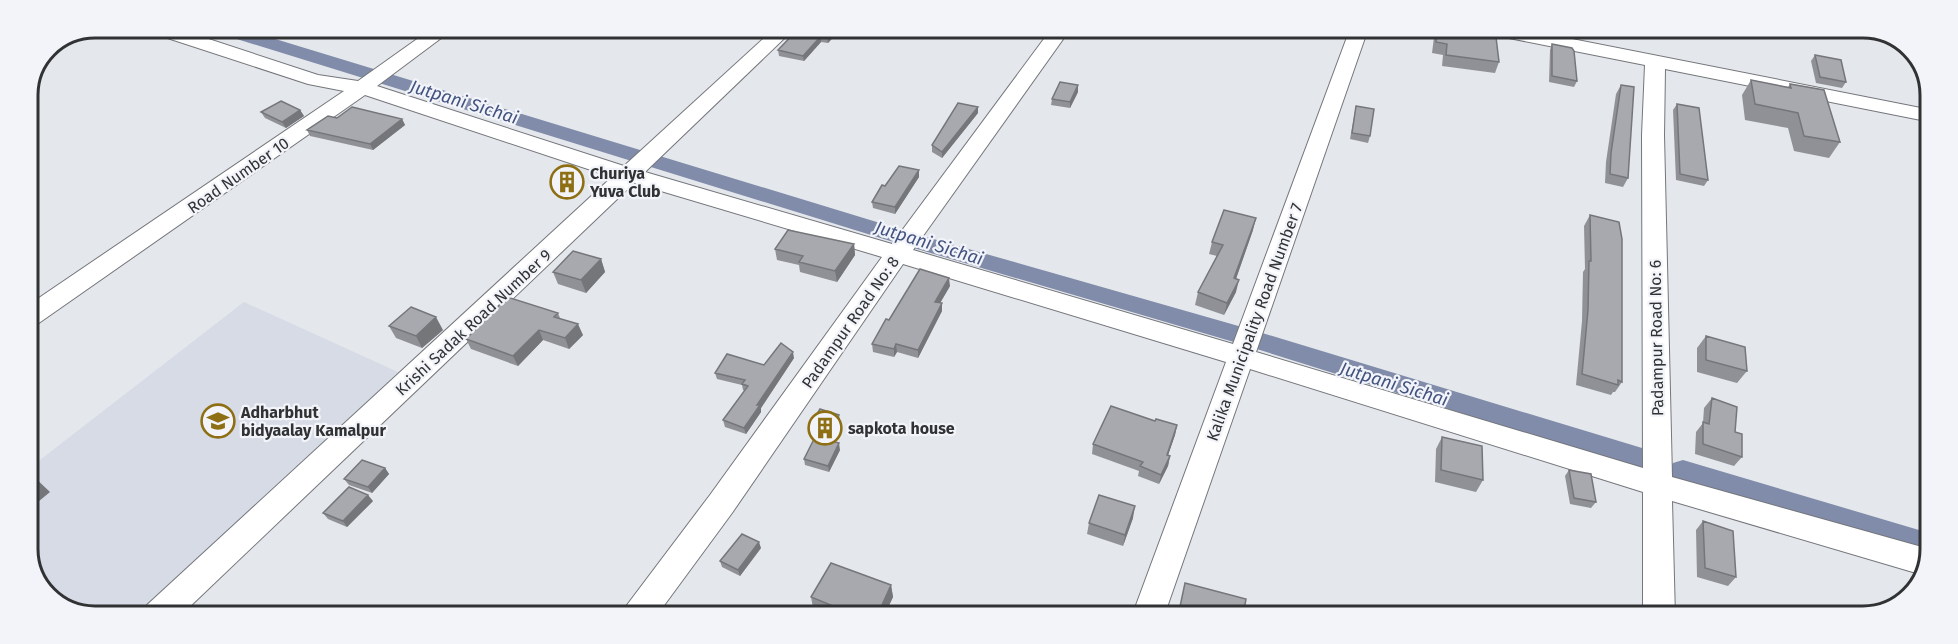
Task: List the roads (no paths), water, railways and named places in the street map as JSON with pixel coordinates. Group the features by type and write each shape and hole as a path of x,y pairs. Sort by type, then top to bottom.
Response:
{"street":[{"path":"187,38 315,80 362,88 595,163 627,176 665,184 898,253 1659,485 1920,560"},
{"name":"Road Number 10","path":"38,312 432,38"},
{"name":"Krishi Sadak Road Number 9","path":"168,606 554,248 627,176 775,38"},
{"name":"Padampur Road No: 8","path":"645,606 728,495 898,253 1055,38"},
{"name":"Kalika Municipality Road Number 7","path":"1152,606 1356,38"},
{"path":"1544,38 1920,114"},
{"name":"Padampur Road No: 6","path":"1655,60 1653,135 1659,606"}],"waterway":[{"name":"Jutpani Sichai","path":"253,38 908,239 1249,338 1642,459"},
{"name":"Jutpani Sichai","path":"1683,471 1920,543"}],"place":[{"name":"Churiya Yuva Club","path":"567,182"},
{"name":"Adharbhut bidyaalay Kamalpur","path":"218,421"},
{"name":"sapkota house","path":"825,428"}]}
